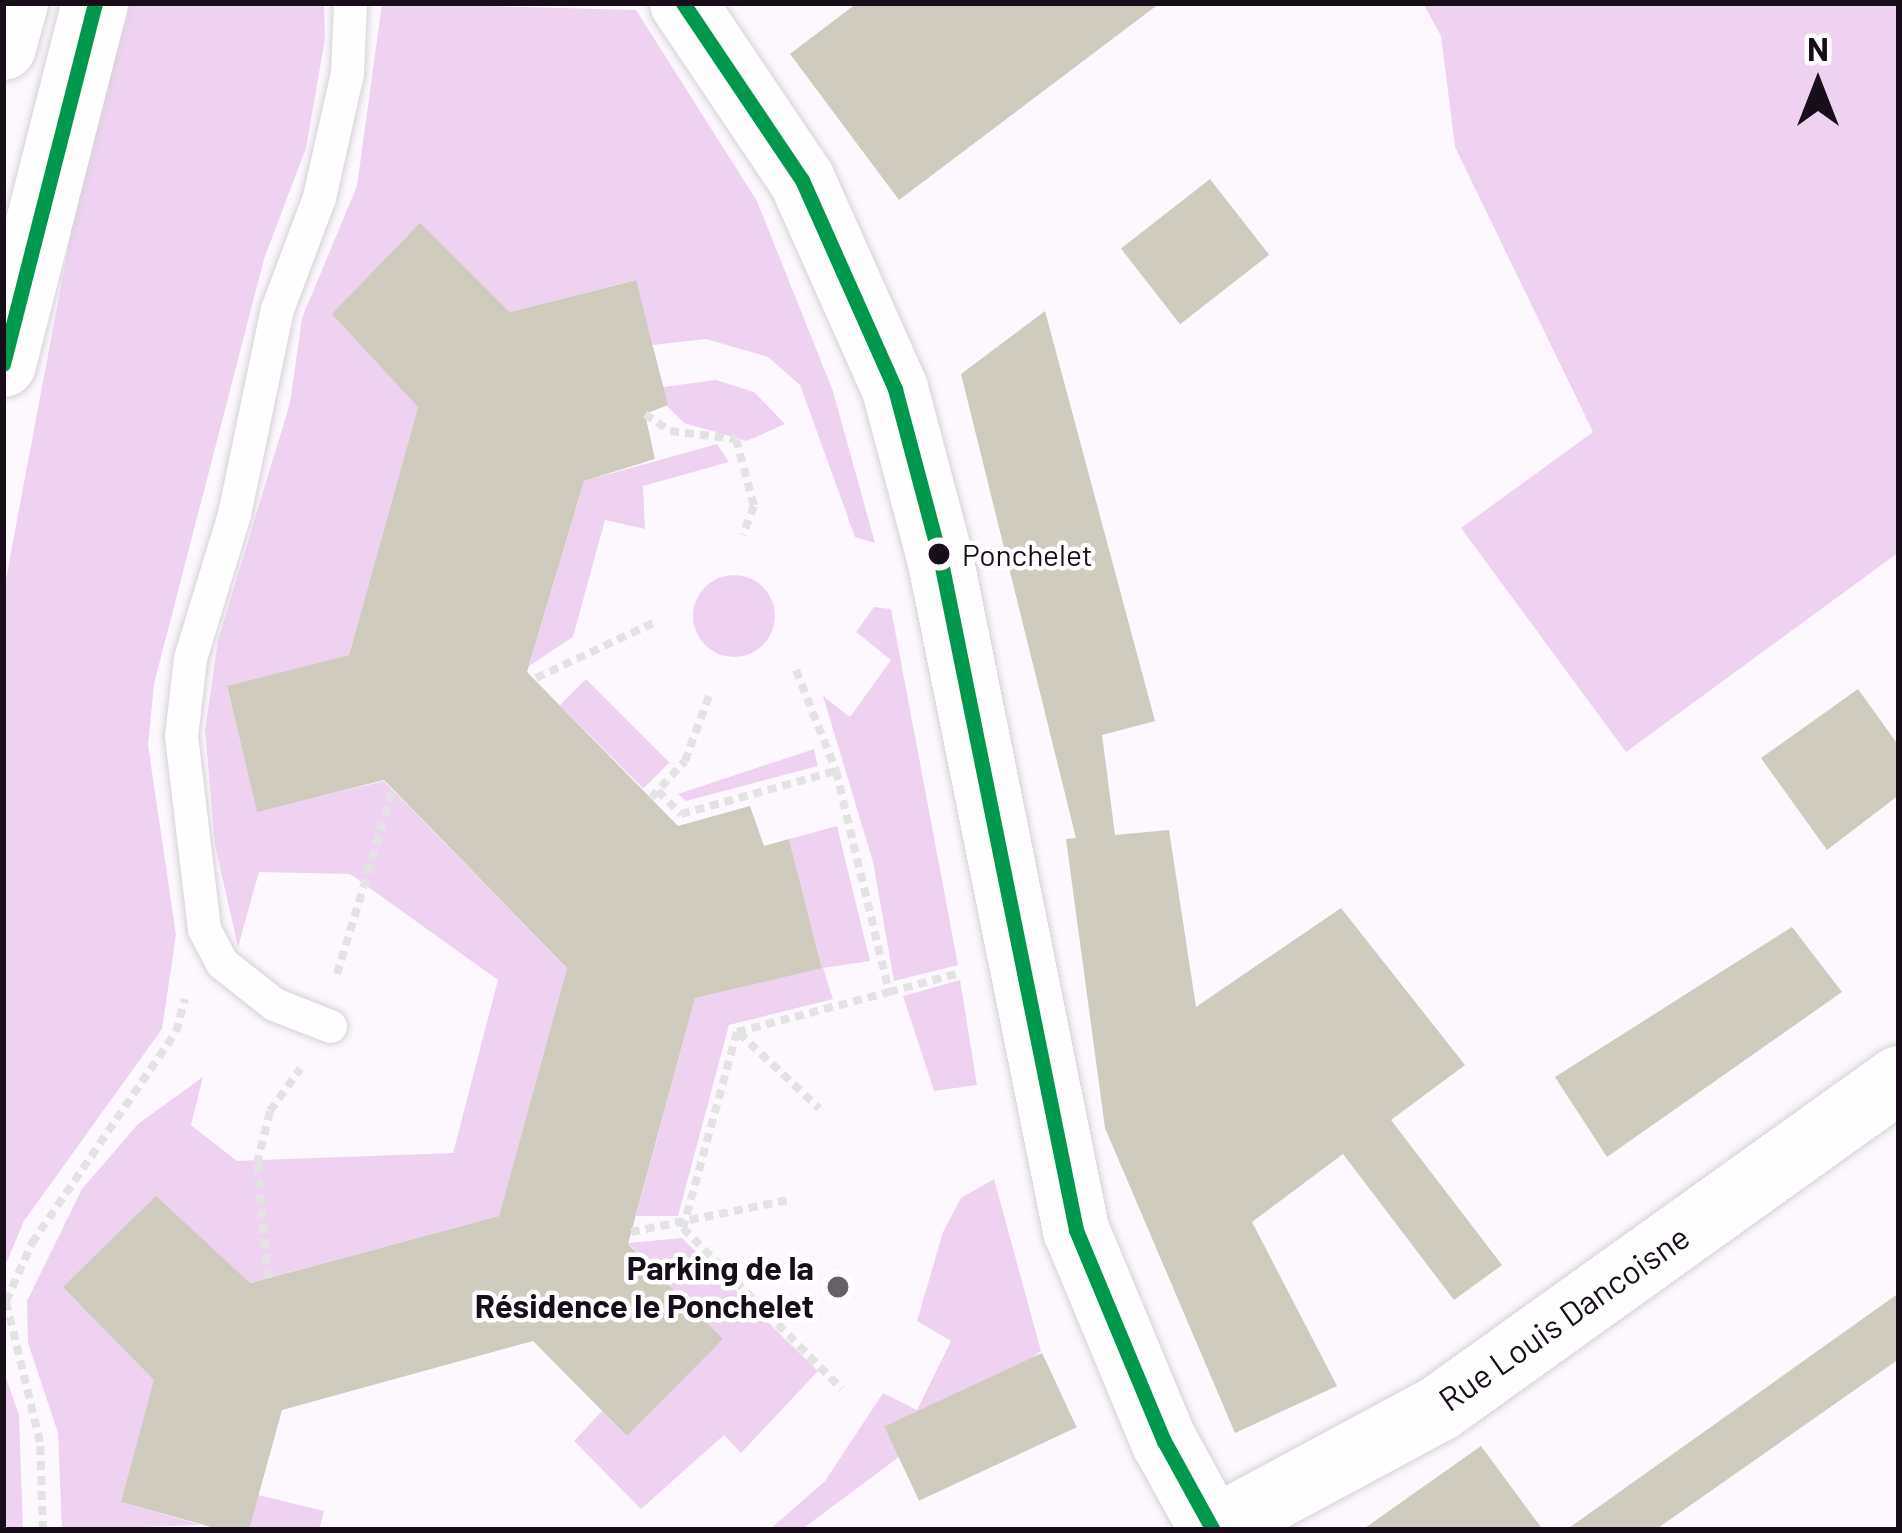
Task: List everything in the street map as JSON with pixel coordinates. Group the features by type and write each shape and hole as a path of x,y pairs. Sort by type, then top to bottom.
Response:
{"street":[{"path":"3,47 15,3"},
{"path":"3,364 95,3"},
{"path":"682,3 802,181 895,389 941,562 1018,963 1076,1229 1164,1441 1213,1530"},
{"name":"Rue Louis Dancoisne","path":"1213,1530 1442,1407 1899,1079"}],"lane":[{"path":"330,1026 274,1004 222,963 204,929 181,736 190,658 234,514 277,309 320,196 347,73 350,3"}],"path":[{"path":"644,414 670,431 736,439 754,506 743,535"},
{"path":"536,678 655,622"},
{"path":"796,670 836,771 889,992"},
{"path":"710,693 685,761 655,795 681,814 836,771"},
{"path":"268,1278 257,1164 270,1111 330,1026 340,949 393,790"},
{"path":"43,1530 40,1442 6,1301 32,1244 176,1032 204,929"},
{"path":"737,1032 1018,963"},
{"path":"737,1032 818,1108"},
{"path":"683,1228 737,1032"},
{"path":"631,1232 683,1228 788,1199"},
{"path":"683,1228 842,1389"}],"shaded area":[{"path":"131,3 324,3 325,39 306,148 264,259 154,684 148,745 176,935 162,1029 24,1221 3,1271 3,595 87,147"},
{"path":"382,3 636,10 757,201 833,391 875,543 855,537 800,385 768,357 706,339 653,345 635,280 510,312 420,224 418,407 349,655 227,687 257,811 384,781 567,968 499,1216 249,1283 64,1286 165,1359 121,1502 201,1525 62,1530 58,1433 28,1343 27,1301 82,1189 138,1124 203,1077 191,1125 237,1161 453,1153 498,980 350,874 259,872 238,947 215,845 205,730 218,640 290,403 302,318 357,186"},
{"path":"1423,3 1899,3 1899,552 1626,752 1461,528 1593,432 1455,147 1441,36"},
{"path":"716,380 754,392 785,424 747,441 684,423 667,406 663,387"},
{"path":"717,444 729,462 643,486 645,529 605,520 573,637 529,666 584,481"},
{"path":"734,575 763,587 775,616 763,645 734,657 705,645 693,616 705,587"},
{"path":"874,607 891,609 958,965 894,981 873,862 823,696 850,717 891,660 856,632"},
{"path":"586,679 669,762 643,789 560,705"},
{"path":"814,749 818,766 686,801 678,794"},
{"path":"837,826 870,961 823,968 833,999 729,1025 678,1216 636,1216 695,998 822,967 789,839"},
{"path":"960,980 977,1085 934,1091 903,996"},
{"path":"994,1179 1041,1351 801,1530 769,1530 825,1481 883,1393 917,1410 951,1341 917,1321 943,1232 961,1198"},
{"path":"682,1238 818,1371 741,1453 724,1435 641,1509 574,1441 602,1411 627,1436 722,1339 628,1243"},
{"path":"3,1369 19,1415 23,1530 3,1530"},
{"path":"258,1495 324,1511 319,1530 249,1530"}],"building":[{"path":"857,3 1160,3 899,200 790,54"},
{"path":"1210,179 1269,255 1180,324 1121,249"},
{"path":"420,223 510,312 636,280 668,405 645,414 655,459 584,481 527,672 678,826 750,806 764,846 789,839 822,968 695,998 628,1244 723,1339 627,1436 533,1341 282,1410 249,1530 222,1530 121,1502 154,1380 63,1287 156,1196 250,1283 499,1216 567,968 384,780 257,812 227,686 349,655 418,407 332,314"},
{"path":"1045,311 1155,721 1102,735 1115,835 1169,830 1196,1007 1341,908 1465,1065 1391,1120 1502,1265 1454,1300 1343,1154 1252,1222 1337,1386 1235,1433 1105,1128 1066,839 1076,838 961,374"},
{"path":"1858,689 1899,746 1899,795 1827,850 1761,758"},
{"path":"1792,927 1842,992 1607,1157 1555,1077"},
{"path":"1899,1293 1899,1359 1655,1530 1566,1530"},
{"path":"1042,1353 1077,1427 919,1501 884,1427"},
{"path":"1481,1446 1543,1530 1362,1530"}],"transit line":[{"path":"3,364 95,3"},
{"path":"683,3 802,180 895,389 941,562 1076,1230 1164,1441 1213,1530"}],"place":[{"name":"Ponchelet","path":"939,554"},
{"name":"Parking de la Résidence le Ponchelet","path":"838,1287"}]}
